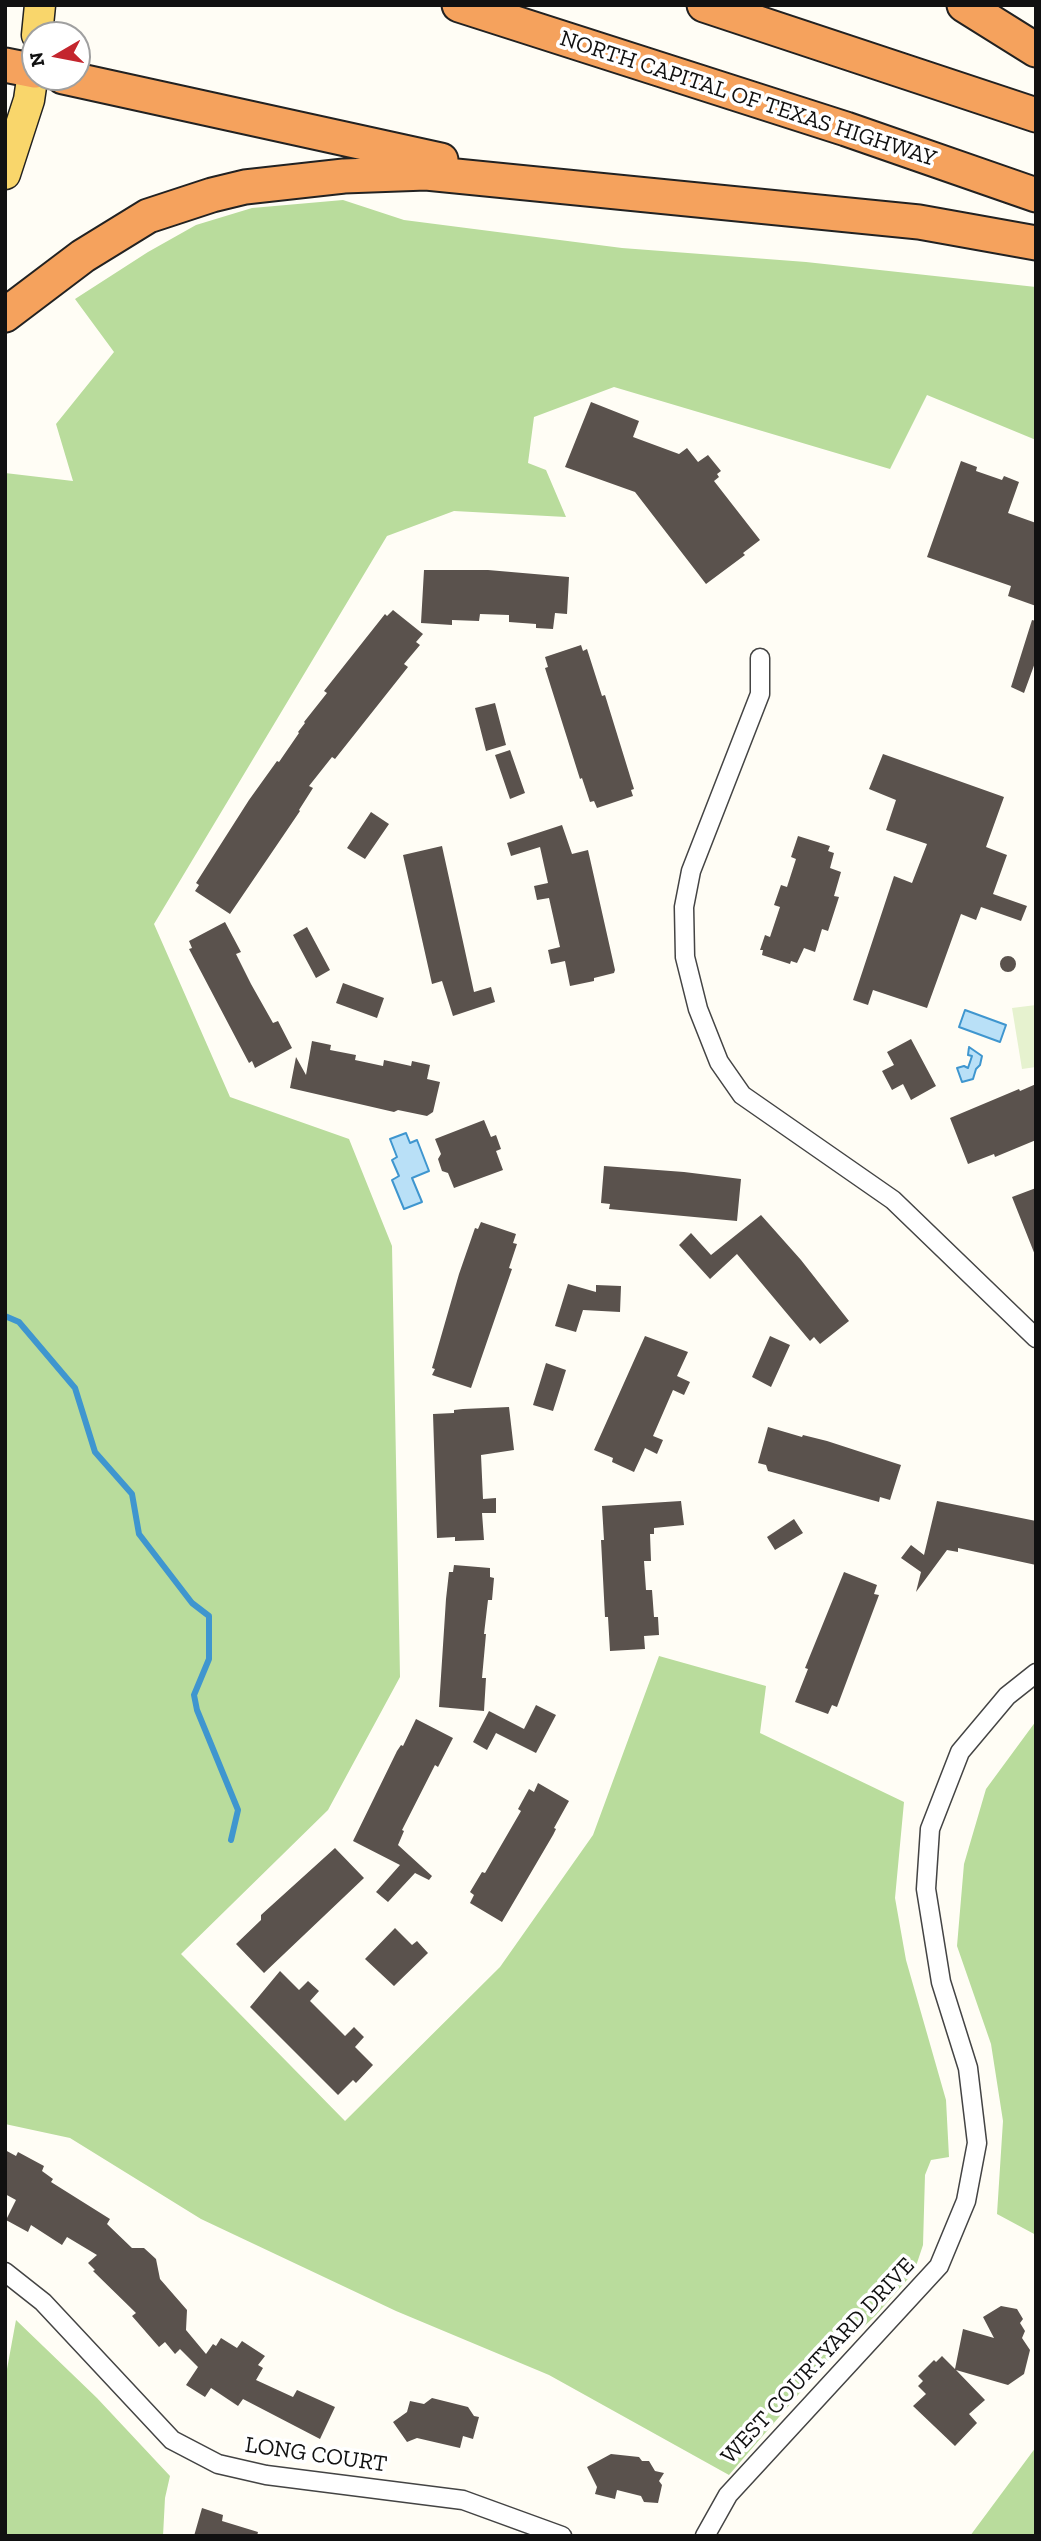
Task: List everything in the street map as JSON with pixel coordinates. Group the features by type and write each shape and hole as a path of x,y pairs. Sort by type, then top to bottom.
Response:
{"highway":[{"name":"NORTH CAPITAL OF TEXAS HIGHWAY","path":"459,5 846,129 1036,195"},
{"path":"704,5 1036,116"},
{"path":"964,5 1036,50"},
{"path":"91,81 566,188"},
{"path":"5,315 83,256 148,216 245,187 344,176 426,173 919,222 1036,243"}],"main road":[{"path":"5,174 30,91"}],"street":[{"path":"760,658 760,694 691,871 684,907 685,957 698,1009 719,1062 742,1095 893,1200 1036,1338"},
{"name":"WEST COURTYARD DRIVE","path":"705,2536 728,2495 939,2266 966,2202 977,2143 968,2068 941,1982 926,1889 930,1829 960,1752 1007,1696 1036,1673"},
{"name":"LONG COURT","path":"5,2272 43,2302 172,2440 218,2464 266,2475 463,2500 562,2536"}],"green space":[{"path":"343,200 404,220 622,248 806,262 1036,287 1036,440 927,395 890,469 614,387 534,417 528,463 546,470 566,517 454,511 387,536 154,924 230,1097 349,1139 392,1246 400,1677 328,1810 181,1954 345,2121 500,1967 593,1835 659,1656 766,1686 760,1733 904,1802 895,1898 906,1960 946,2100 949,2157 931,2160 925,2175 923,2245 914,2272 876,2315 823,2366 729,2475 549,2375 396,2311 201,2219 70,2138 5,2124 5,473 73,481 56,424 114,352 75,299 196,225 252,208"},
{"path":"1036,1005 1036,1067 1022,1069 1012,1008"},
{"path":"1036,1721 1036,2235 997,2214 1003,2121 991,2044 957,1946 964,1864 986,1789"},
{"path":"16,2320 97,2398 170,2476 165,2498 163,2536 5,2536 5,2380"},
{"path":"1036,2447 1036,2536 970,2536"}],"water":[{"path":"965,1010 1006,1025 1000,1042 959,1027"},
{"path":"969,1047 982,1056 973,1079 962,1082 957,1068 968,1068 972,1056 968,1055"},
{"path":"406,1133 410,1143 417,1140 429,1171 412,1178 422,1202 404,1209 392,1180 399,1176 392,1160 397,1157 390,1139"}],"building":[{"path":"591,402 639,421 633,437 679,454 687,448 698,462 708,455 721,471 714,481 760,540 743,553 745,555 706,584 635,492 565,467"},
{"path":"961,461 977,467 976,471 1002,480 1004,476 1019,482 1008,513 1036,523 1036,606 1008,596 1011,586 927,557"},
{"path":"424,570 488,570 569,577 567,614 555,613 553,629 536,628 536,624 509,622 509,615 480,614 479,621 452,620 452,625 421,623"},
{"path":"393,610 423,634 416,642 420,645 404,664 408,667 335,759 332,757 309,786 313,788 300,811 230,914 195,891 199,885 196,883 249,800 327,693 324,691 385,614 387,616"},
{"path":"1032,620 1036,621 1036,660 1024,693 1011,687"},
{"path":"581,645 583,651 587,649 602,696 605,695 634,789 631,790 633,796 597,808 594,801 590,802 582,778 580,779 545,668 548,667 545,657"},
{"path":"495,703 506,745 486,751 475,708"},
{"path":"510,750 525,793 510,799 495,755"},
{"path":"883,754 1004,797 986,847 1007,855 993,894 1027,906 1021,921 981,907 976,920 961,914 927,1008 873,990 868,1005 853,1000 894,876 912,883 927,844 886,830 896,800 869,789"},
{"path":"371,812 389,824 365,859 347,848"},
{"path":"562,825 572,854 588,850 615,970 614,973 594,978 594,981 570,986 565,961 551,964 548,950 560,947 549,898 537,900 534,886 548,883 540,847 511,856 507,843"},
{"path":"798,836 830,846 828,851 834,853 830,868 841,872 834,896 839,897 828,931 822,929 815,952 804,948 797,963 791,961 790,964 762,955 763,950 760,950 765,935 770,937 780,907 774,905 781,885 787,887 796,859 791,857"},
{"path":"442,846 474,992 491,987 495,1002 453,1016 442,981 432,984 403,855"},
{"path":"225,922 241,952 236,954 251,984 273,1023 278,1021 292,1048 255,1068 252,1061 249,1063 189,949 192,948 189,941"},
{"path":"307,927 330,970 316,978 293,935"},
{"path":"1005,956 1011,956 1016,964 1014,970 1005,972 1000,967 1000,961"},
{"path":"343,983 384,998 377,1018 336,1003"},
{"path":"911,1039 936,1086 911,1100 903,1084 892,1090 882,1071 894,1065 887,1052"},
{"path":"312,1041 331,1045 330,1050 356,1055 355,1060 383,1066 384,1060 411,1066 412,1061 430,1065 427,1079 440,1082 433,1112 427,1116 398,1110 394,1112 290,1088 296,1057 306,1075"},
{"path":"1036,1084 1036,1140 995,1157 994,1154 968,1164 950,1118"},
{"path":"484,1120 491,1137 496,1135 501,1149 496,1151 503,1170 454,1188 448,1173 442,1171 438,1159 441,1154 435,1139"},
{"path":"604,1166 741,1179 737,1221 609,1209 610,1204 601,1203"},
{"path":"1036,1188 1036,1255 1035,1255 1012,1197"},
{"path":"761,1215 849,1321 820,1344 814,1337 810,1341 737,1254 710,1279 679,1245 691,1233 711,1255"},
{"path":"481,1222 516,1234 513,1243 517,1244 509,1268 512,1269 471,1388 432,1375 435,1369 432,1368 459,1274 475,1228 478,1229"},
{"path":"568,1284 596,1292 596,1285 621,1286 620,1312 583,1310 576,1332 555,1326"},
{"path":"645,1336 688,1352 677,1376 690,1382 684,1395 673,1390 653,1436 663,1440 657,1454 645,1448 634,1472 612,1462 613,1458 594,1450"},
{"path":"770,1336 790,1345 771,1387 752,1377"},
{"path":"546,1363 566,1370 553,1411 533,1405"},
{"path":"509,1407 514,1450 481,1455 483,1499 496,1498 496,1513 482,1513 484,1540 455,1541 455,1537 437,1538 433,1414 454,1413 454,1410 463,1409"},
{"path":"768,1427 827,1441 901,1465 890,1500 880,1497 879,1502 768,1471 766,1465 758,1463"},
{"path":"681,1501 684,1525 654,1528 654,1534 650,1534 651,1561 644,1561 646,1590 652,1590 654,1617 658,1617 659,1635 644,1636 645,1649 610,1651 608,1617 605,1617 602,1506"},
{"path":"937,1501 1036,1521 1036,1565 958,1548 958,1552 947,1550 916,1592 921,1572 901,1558 911,1545 924,1555"},
{"path":"794,1519 803,1533 775,1550 767,1537"},
{"path":"454,1565 490,1568 490,1577 494,1578 484,1634 484,1711 439,1707 446,1599 449,1572 453,1572"},
{"path":"844,1572 877,1585 874,1594 879,1595 837,1707 832,1705 828,1714 795,1702 808,1669 805,1668"},
{"path":"536,1705 556,1715 536,1753 496,1733 487,1750 473,1742 489,1711 524,1729"},
{"path":"416,1719 453,1738 438,1767 435,1765 402,1830 404,1831 398,1845 432,1876 429,1880 415,1873 388,1902 376,1892 400,1865 353,1841 397,1751 403,1746"},
{"path":"538,1783 569,1801 553,1835 502,1922 470,1903 474,1895 470,1892 482,1872 485,1873 521,1811 518,1809 529,1789 534,1792"},
{"path":"335,1848 364,1878 264,1973 236,1944 261,1920 261,1915"},
{"path":"395,1928 412,1945 417,1941 428,1953 394,1986 365,1959"},
{"path":"280,1971 299,1990 308,1981 319,1991 310,2001 345,2036 354,2027 364,2037 355,2047 373,2065 356,2083 353,2080 338,2095 250,2007"},
{"path":"5,2150 16,2156 18,2152 44,2166 42,2171 53,2179 51,2182 110,2219 107,2224 132,2248 144,2248 156,2259 160,2279 187,2310 186,2330 206,2354 221,2338 237,2348 242,2341 265,2356 258,2365 263,2368 256,2380 293,2397 297,2390 335,2407 320,2439 243,2399 238,2406 211,2388 205,2397 186,2385 198,2367 180,2349 175,2354 165,2342 159,2347 132,2316 136,2313 93,2271 95,2270 88,2263 97,2255 67,2237 62,2245 31,2225 28,2232 6,2220 16,2200 5,2194"},
{"path":"1001,2306 1017,2309 1023,2319 1020,2323 1025,2331 1022,2338 1030,2350 1024,2374 1008,2385 956,2370 985,2400 969,2414 977,2423 955,2446 913,2406 926,2394 918,2386 923,2381 918,2376 942,2356 955,2369 963,2329 994,2338 983,2317"},
{"path":"432,2398 468,2407 474,2416 479,2417 473,2439 463,2436 460,2448 417,2438 407,2442 393,2422 407,2412 410,2401 424,2404"},
{"path":"611,2454 639,2457 642,2461 649,2461 655,2471 664,2473 659,2481 662,2485 658,2503 644,2502 641,2496 617,2490 615,2499 595,2494 597,2487 587,2467"},
{"path":"202,2508 223,2515 222,2521 258,2532 257,2536 194,2536"}],"waterway":[{"path":"5,1316 19,1322 75,1388 95,1452 132,1494 139,1534 192,1603 209,1616 209,1659 194,1695 197,1710 238,1810 231,1840"}]}
